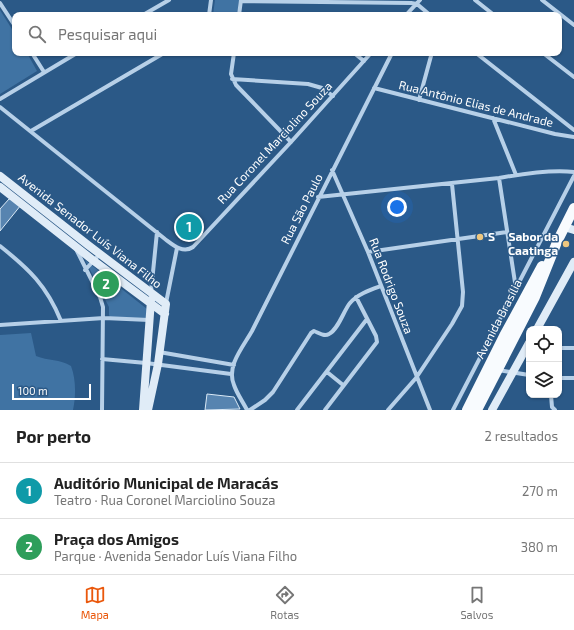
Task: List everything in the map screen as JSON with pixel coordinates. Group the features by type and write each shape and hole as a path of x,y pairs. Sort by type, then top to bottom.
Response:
{"main road":[{"name":"Avenida Senador Luís Viana Filho","path":"0,176 166,304"},
{"name":"Avenida Senador Luís Viana Filho","path":"0,187 74,246 165,314"},
{"name":"Avenida Brasília","path":"467,410 492,370 539,271 557,242 569,229 574,208"},
{"path":"539,326 574,262"},
{"path":"144,410 151,293"},
{"path":"148,410 158,364 166,304"},
{"path":"492,410 526,349"},
{"name":"Avenida Brasília","path":"477,410 492,370"}],"street":[{"path":"148,12 169,0"},
{"path":"209,12 211,0"},
{"path":"409,12 420,0"},
{"path":"475,0 490,12"},
{"path":"542,0 557,12"},
{"path":"239,12 241,1 411,3 416,4 426,12"},
{"path":"0,2 12,21"},
{"path":"412,12 416,4"},
{"path":"562,16 574,25"},
{"path":"34,56 44,72"},
{"path":"0,100 72,56"},
{"path":"31,131 159,56"},
{"path":"233,56 231,70 232,79 291,142"},
{"path":"358,56 364,61"},
{"name":"Rua Coronel Marciolino Souza","path":"177,248 186,249 193,246 291,142 368,56"},
{"name":"Rua São Paulo","path":"231,374 234,365 318,197 390,56"},
{"path":"420,100 431,56"},
{"path":"480,56 574,130"},
{"path":"547,56 574,77"},
{"path":"232,79 308,84 322,88 333,96"},
{"name":"Rua Antônio Elias de Andrade","path":"374,88 555,134 574,137"},
{"path":"0,107 177,248 166,304"},
{"path":"493,118 516,175"},
{"name":"Rua Rodrigo Souza","path":"332,170 368,252 416,378 430,410"},
{"path":"318,197 343,196 452,184 516,175 548,172 574,172"},
{"path":"454,410 574,176"},
{"path":"499,178 506,232 516,289"},
{"path":"388,410 416,378 452,324 462,306 463,292 456,238 452,184"},
{"path":"151,293 157,232"},
{"path":"368,252 456,238 506,232"},
{"path":"0,246 29,270 54,304 61,321"},
{"path":"74,246 102,302 104,318 102,410"},
{"path":"85,270 100,254"},
{"path":"102,359 158,364 231,374 234,386 249,410 265,400 273,392 311,333 314,331 325,335 330,334 350,303 356,298 381,286"},
{"path":"325,410 377,342 376,336 356,298"},
{"path":"0,325 104,318 149,320"},
{"path":"297,410 367,318"},
{"path":"562,348 574,348"},
{"path":"159,352 234,365"},
{"path":"478,364 492,370 526,375"},
{"path":"327,372 343,385"},
{"path":"562,378 574,378"},
{"path":"551,398 552,407 555,410"}],"shaded area":[{"path":"215,0 239,0 237,12 213,12"},
{"path":"0,10 12,29 12,56 29,56 37,71 0,94"},
{"path":"85,260 147,309 148,319 110,317 109,307"},
{"path":"31,333 36,356 63,362 71,366 75,388 73,410 0,410 0,335"}],"building":[{"path":"9,199 12,199 21,205 0,231 0,209"},
{"path":"184,214 198,216 197,221 200,222 199,235 195,234 194,239 181,237 182,233 178,232 180,219 183,219"},
{"path":"207,394 234,397 240,409 205,410"}],"place":[{"name":"Auditório Municipal de Maracás","path":"189,227"},
{"name":"S","path":"480,237"},
{"name":"Sabor da Caatinga","path":"566,244"},
{"name":"Praça dos Amigos","path":"106,284"}]}
